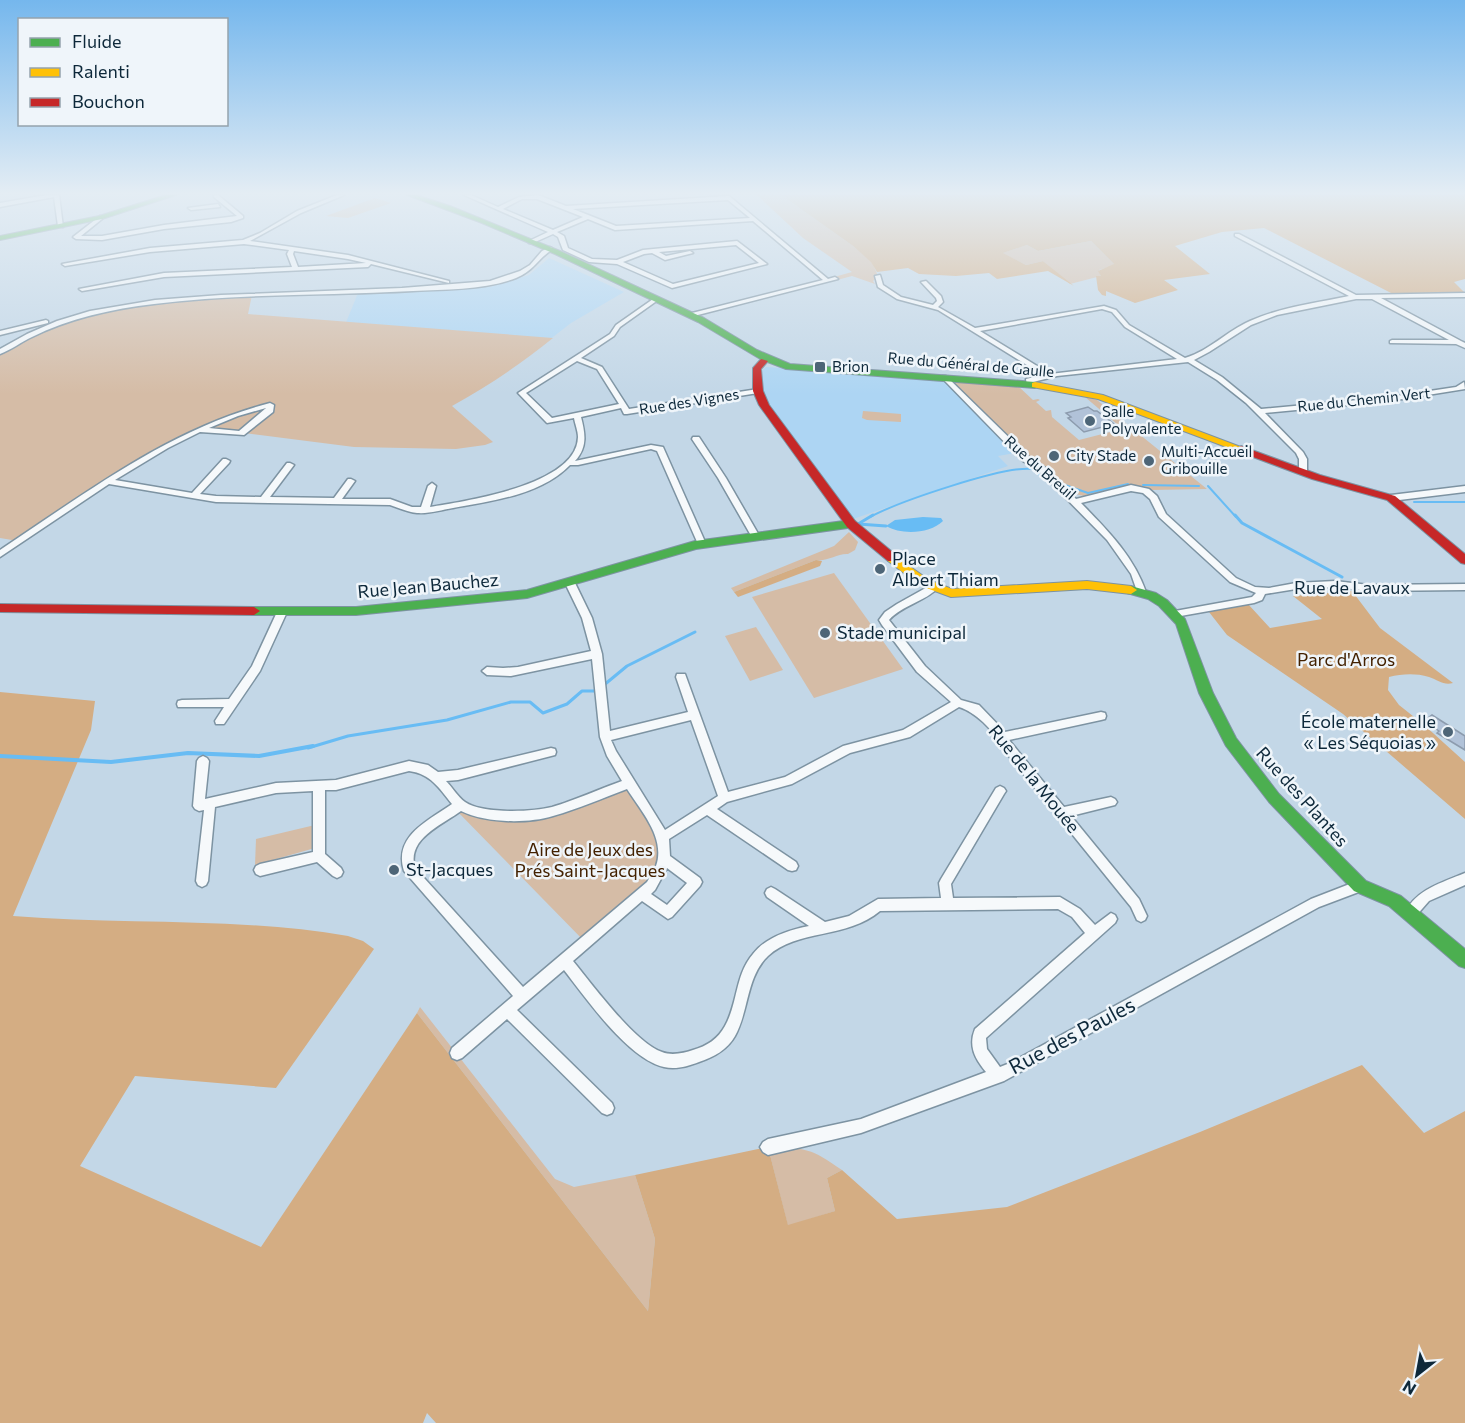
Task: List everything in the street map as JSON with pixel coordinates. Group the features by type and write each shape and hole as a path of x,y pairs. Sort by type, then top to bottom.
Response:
{"street":[{"path":"65,264 81,261"},
{"path":"293,261 296,269"},
{"path":"353,267 363,261"},
{"path":"366,261 451,286"},
{"path":"0,333 88,313 175,298 451,286 501,281 523,272 536,261"},
{"name":"Rue du Général de Gaulle","path":"570,261 633,288 721,330 764,361 789,367 1030,384 1116,402 1303,472 1391,498 1465,560"},
{"path":"609,261 618,262 672,286 764,264 761,261"},
{"path":"803,261 826,280"},
{"path":"1288,261 1356,297"},
{"path":"82,289 164,275 353,267 372,263"},
{"path":"878,276 880,286 887,292 899,298 935,306 972,330 1025,359 1047,375"},
{"path":"429,287 432,279"},
{"path":"690,315 835,279"},
{"path":"924,282 939,297 940,302 935,306"},
{"path":"1030,384 1029,381 1034,378 1047,375 1186,360 1249,324 1275,313 1356,297 1465,295"},
{"path":"1371,296 1462,344"},
{"path":"622,406 550,421 522,393 612,335 618,326 656,299"},
{"path":"972,330 1096,307 1114,311 1127,326 1213,374 1259,411 1299,452 1304,459 1303,472"},
{"path":"0,352 29,336 88,313"},
{"path":"28,326 29,336"},
{"path":"1392,342 1462,344"},
{"name":"Rue des Vignes","path":"576,358 600,368 627,412 758,391"},
{"path":"764,361 757,368 758,391 771,417 850,524 909,572 934,587 951,593 1087,585 1141,591 1135,574 1124,555 1076,502"},
{"name":"Rue du Breuil","path":"944,377 1026,459 1044,471 1076,502 1131,488 1146,491 1154,498 1162,515 1233,580 1261,591"},
{"name":"Rue du Chemin Vert","path":"1259,411 1400,398 1458,389 1464,387 1464,384"},
{"path":"0,554 147,458 202,430 270,405 270,410 241,432 202,430"},
{"path":"110,482 216,499 390,502 414,510 425,510 515,494 543,482 568,463 578,448 581,425 577,416"},
{"path":"696,439 722,478 756,537"},
{"path":"568,463 578,463 651,447 660,448 702,544"},
{"path":"194,496 226,461"},
{"path":"264,499 290,465"},
{"path":"336,501 351,481"},
{"path":"425,510 432,486"},
{"path":"1391,498 1465,489"},
{"name":"Rue Jean Bauchez","path":"0,608 282,612 356,611 413,606 527,594 702,544 850,524"},
{"path":"457,1053 642,894 657,878 664,859 663,837 611,753 605,737 597,654 587,618 570,583"},
{"name":"Rue de Lavaux","path":"1175,614 1254,600 1259,598 1261,591 1296,586 1465,587"},
{"name":"Rue de la Mouée","path":"934,587 925,596 889,614 884,620 921,669 958,703 975,708 1003,737 1004,742 1135,903 1141,916"},
{"name":"Rue des Plantes","path":"1141,591 1152,596 1175,614 1181,622 1206,693 1236,749 1274,798 1360,886 1380,894 1412,913 1465,960"},
{"path":"220,721 256,668 282,612"},
{"path":"487,671 502,674 597,654"},
{"path":"681,677 724,798"},
{"path":"182,704 231,703"},
{"path":"663,837 677,831 706,808 724,798 788,781 847,749 906,734 958,703"},
{"path":"605,737 694,715"},
{"path":"1003,737 1101,716"},
{"path":"436,777 458,775 551,752"},
{"path":"203,761 199,806 276,789 319,787 355,781 409,766 424,768 436,777 460,805 472,811 493,815 528,815 551,812 630,783"},
{"path":"319,787 319,856 337,872"},
{"path":"948,904 945,883 1000,791"},
{"path":"1061,813 1112,802"},
{"path":"202,881 210,803"},
{"path":"460,805 410,843 405,852 405,862 410,871 524,997"},
{"path":"706,808 792,866"},
{"path":"260,870 319,856"},
{"path":"642,894 668,914 696,882 664,859"},
{"path":"1412,913 1425,897 1465,879"},
{"name":"Rue des Paules","path":"768,1147 861,1126 999,1076 1315,903 1360,886"},
{"path":"771,893 824,928"},
{"path":"565,961 641,1049 660,1059 682,1061 706,1053 720,1045 733,1027 743,984 752,965 764,951 780,941 862,917 878,906 1060,903 1076,913 1093,933"},
{"path":"999,1076 980,1052 977,1042 980,1034 1093,933 1112,919"},
{"path":"507,1010 608,1108"}],"shaded area":[{"path":"545,261 557,261 624,292 571,323 544,344 345,325 358,293 490,287 529,275"},
{"path":"766,367 942,379 1015,453 998,456 1008,466 853,519 821,474 787,435 769,408 760,380 761,371"}],"green space":[{"path":"837,261 871,261 878,276 873,281 875,284 852,276 837,280 834,277 852,272"},
{"path":"1019,261 1041,261 1026,265"},
{"path":"1019,261 1026,265 1044,261 1074,286 1048,271 997,279 989,273 956,276 919,274 908,268 877,272 871,262"},
{"path":"1043,261 1111,261 1115,265 1099,270 1101,276 1070,284"},
{"path":"1111,261 1194,261 1210,274 1164,280 1178,290 1135,303 1106,291 1106,296 1102,295 1098,290 1096,276 1101,276 1098,271 1114,264"},
{"path":"1329,261 1465,261 1465,279 1454,282 1465,293 1393,294"},
{"path":"252,295 248,314 553,338 504,374 452,406 493,442 485,445 456,449 354,447 212,429 208,426 120,474 18,541 0,538 0,352 71,318 159,300"},
{"path":"951,380 1018,386 1033,400 1040,400 1036,402 1046,411 1051,410 1052,417 1079,440 1118,430 1118,425 1085,397 1097,400 1207,489 1151,490 1139,486 1084,496 1071,493 1048,469 1030,458"},
{"path":"863,411 901,414 901,422 867,420 862,418"},
{"path":"849,532 858,542 855,550 848,554 816,560 734,592 731,588 834,546"},
{"path":"816,560 822,561 820,566 738,597 734,592"},
{"name":"Stade municipal","path":"834,573 903,669 814,698 752,597"},
{"name":"Parc d'Arros","path":"1352,591 1380,628 1453,683 1444,683 1414,674 1404,675 1389,677 1388,690 1399,705 1465,762 1465,819 1343,714 1227,635 1209,612 1248,604 1270,628 1322,619 1293,596"},
{"path":"756,627 783,670 750,681 725,636"},
{"path":"0,692 95,701 91,730 13,916 265,926 348,936 363,941 374,949 276,1088 135,1076 80,1166 261,1247 417,1013 648,1311 655,1239 635,1175 768,1147 788,1225 835,1211 827,1178 842,1170 897,1219 1007,1207 1200,1132 1362,1065 1424,1133 1465,1111 1465,1423 436,1423 427,1413 423,1423 0,1423"},
{"name":"Aire de Jeux des Prés Saint-Jacques","path":"630,783 663,837 661,870 586,943 455,809 528,815"},
{"path":"315,825 315,848 255,865 256,839"},
{"path":"420,1007 555,1179 574,1187 635,1175 655,1239 648,1311 417,1013"},
{"path":"768,1147 792,1148 815,1153 842,1170 827,1178 835,1211 788,1226"}],"water":[{"path":"941,518 943,521 931,529 915,532 899,531 886,526 895,520"}],"building":[{"name":"Salle Polyvalente","path":"1088,407 1114,424 1084,432 1068,418 1071,417 1066,413"},
{"name":"École maternelle « Les Séquoias »","path":"1432,715 1465,736 1465,750 1437,733 1439,731 1424,721"}],"waterway":[{"path":"870,517 926,494 977,478 1019,469 1033,469 1048,482"},
{"path":"1062,484 1088,493 1128,484"},
{"path":"1143,485 1199,486"},
{"path":"1208,486 1236,517"},
{"path":"1414,502 1465,502"},
{"path":"873,515 858,524 886,526"},
{"path":"1235,515 1242,523 1342,577"},
{"path":"604,685 627,666 695,632"},
{"path":"308,748 348,736 447,720 511,702 530,702 543,713 567,704 582,691 594,691"},
{"path":"0,756 111,762 188,753 259,756 313,746"}],"traffic: fast":[{"path":"577,261 701,320 765,358 789,367 1035,385"},
{"path":"254,611 356,611 527,594 695,545 851,524"},
{"path":"1131,590 1152,596 1163,603 1181,622 1206,693 1231,742 1274,798 1360,886 1395,901 1465,960"}],"traffic: slow":[{"path":"1035,385 1100,397 1241,449"},
{"path":"892,558 925,583 951,593 1087,585 1131,590"}],"traffic: jam":[{"path":"764,361 757,368 758,391 764,405 851,524 892,558"},
{"path":"1241,449 1316,477 1391,498 1465,560"},
{"path":"0,608 254,611"}],"place":[{"name":"Brion","path":"820,367"},
{"name":"Salle Polyvalente","path":"1090,421"},
{"name":"City Stade","path":"1054,456"},
{"name":"Multi-Accueil Gribouille","path":"1149,461"},
{"name":"Place Albert Thiam","path":"880,569"},
{"name":"Stade municipal","path":"825,633"},
{"name":"École maternelle « Les Séquoias »","path":"1448,732"},
{"name":"St-Jacques","path":"394,870"}]}
